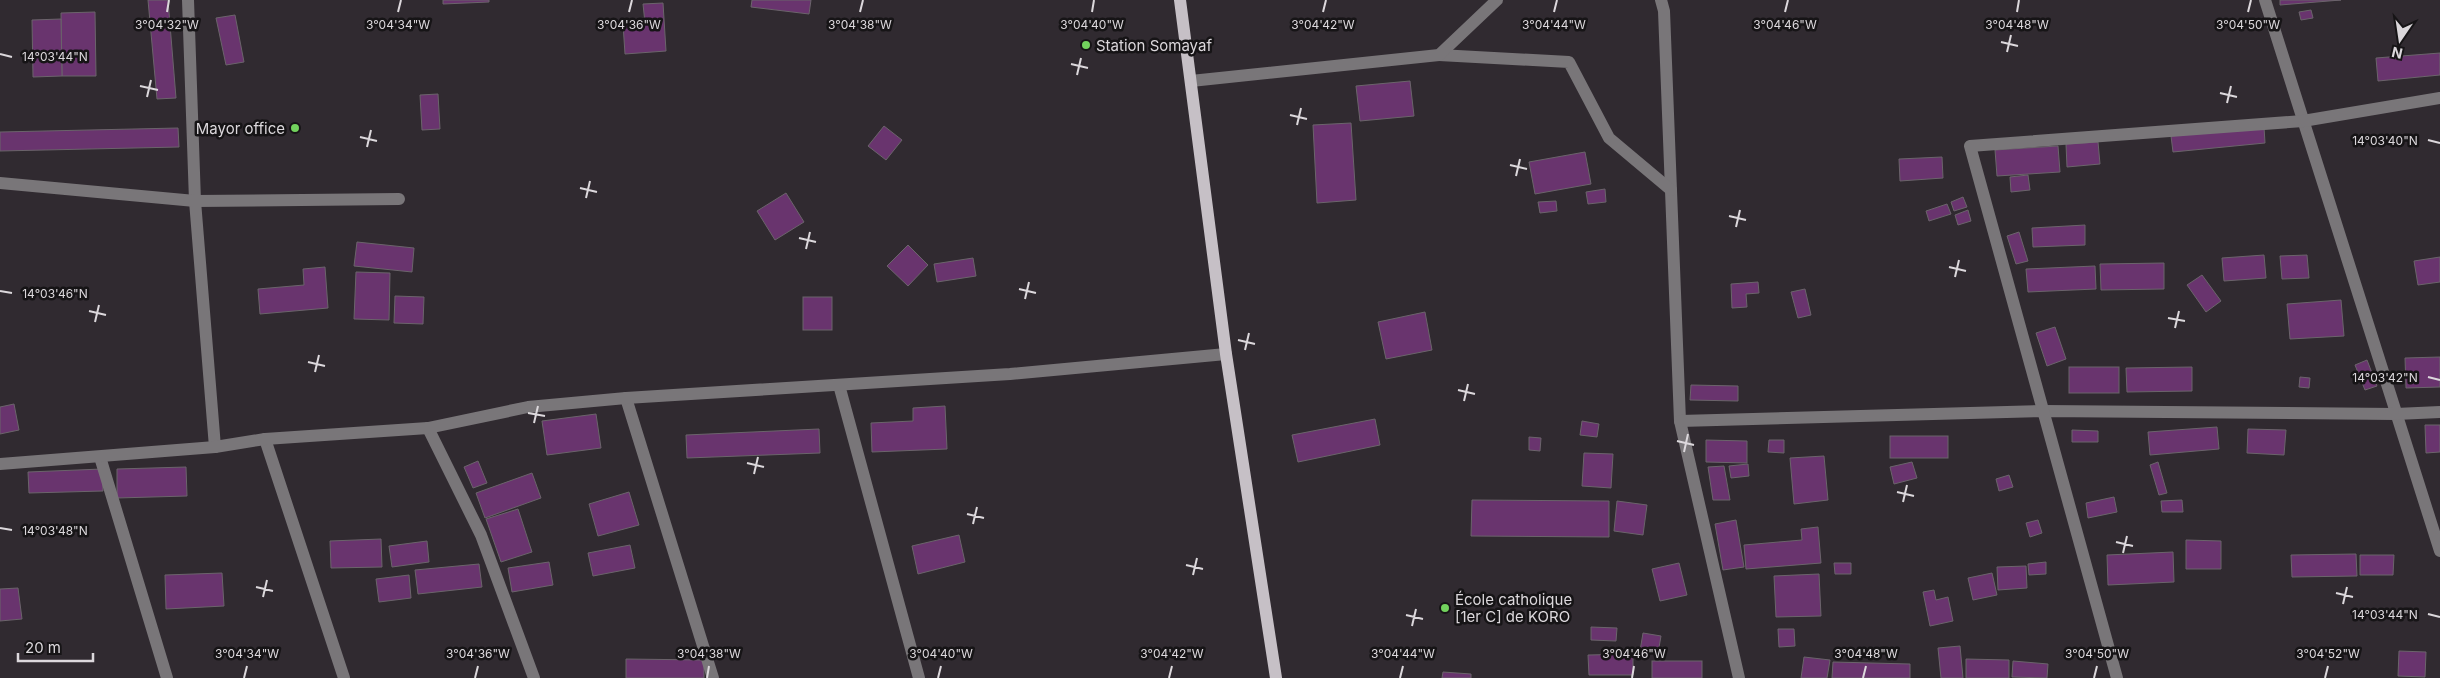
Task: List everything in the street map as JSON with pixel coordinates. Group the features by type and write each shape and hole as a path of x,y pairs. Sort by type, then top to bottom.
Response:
{"main road":[{"path":"1180,0 1226,354 1276,678"}],"street":[{"path":"188,0 195,201 215,446"},
{"path":"1439,56 1497,0"},
{"path":"1661,0 1664,11 1680,422 1739,678"},
{"path":"2265,0 2440,551"},
{"path":"1191,81 1439,56 1569,62 1609,138 1671,190"},
{"path":"2117,678 1970,146 2303,121 2440,98"},
{"path":"0,183 195,201 399,199"},
{"path":"0,464 100,457 266,439 428,428 528,408 626,398 1010,374 1226,354"},
{"path":"840,385 919,678"},
{"path":"626,398 713,678"},
{"path":"1680,422 2044,411 2396,414 2440,412"},
{"path":"428,428 481,535 534,678"},
{"path":"266,439 344,678"},
{"path":"100,457 167,678"}],"building":[{"path":"148,0 168,0 176,98 157,99"},
{"path":"443,0 489,0 489,2 443,4"},
{"path":"752,0 811,0 809,14 751,7"},
{"path":"2280,0 2341,0 2280,5"},
{"path":"663,3 666,51 625,54 623,24 645,23 643,4"},
{"path":"2311,10 2313,18 2301,20 2299,12"},
{"path":"95,12 96,76 62,76 61,13"},
{"path":"235,15 244,62 226,65 216,18"},
{"path":"61,19 62,76 33,77 32,20"},
{"path":"2440,53 2440,75 2378,81 2376,58"},
{"path":"1410,81 1414,116 1360,121 1356,86"},
{"path":"438,94 440,129 422,130 420,95"},
{"path":"1351,123 1356,200 1317,203 1313,125"},
{"path":"884,126 902,140 886,160 868,146"},
{"path":"2264,127 2265,143 2173,152 2171,136"},
{"path":"178,128 179,147 0,151 0,132"},
{"path":"2098,142 2100,164 2067,167 2066,144"},
{"path":"2058,146 2060,172 1997,176 1995,150"},
{"path":"1585,152 1591,184 1535,194 1529,162"},
{"path":"1942,157 1943,178 1900,181 1899,159"},
{"path":"2028,175 2030,190 2011,192 2010,177"},
{"path":"1605,189 1606,202 1588,204 1586,192"},
{"path":"786,193 804,222 775,240 757,211"},
{"path":"1963,197 1967,207 1954,211 1951,202"},
{"path":"1556,201 1557,211 1540,213 1538,202"},
{"path":"1947,204 1951,214 1929,221 1926,211"},
{"path":"1968,210 1971,221 1958,225 1955,215"},
{"path":"2085,225 2085,245 2033,247 2032,228"},
{"path":"2019,232 2028,261 2016,264 2007,236"},
{"path":"357,242 414,248 412,272 354,266"},
{"path":"908,245 928,265 908,286 887,266"},
{"path":"2264,255 2266,278 2224,281 2222,258"},
{"path":"2307,255 2309,278 2282,279 2280,256"},
{"path":"2440,257 2440,282 2418,285 2414,261"},
{"path":"973,258 976,276 937,282 934,264"},
{"path":"2164,263 2164,289 2101,290 2100,264"},
{"path":"2095,266 2096,289 2028,292 2026,269"},
{"path":"325,267 328,308 260,314 258,289 304,285 303,269"},
{"path":"356,272 390,273 389,320 354,319"},
{"path":"2202,275 2221,301 2206,312 2187,285"},
{"path":"1758,282 1759,293 1746,294 1747,307 1732,308 1731,284"},
{"path":"1805,289 1811,315 1798,318 1791,292"},
{"path":"395,296 424,297 423,324 394,323"},
{"path":"803,297 832,297 832,330 803,330"},
{"path":"2341,300 2344,336 2290,339 2287,304"},
{"path":"1425,312 1432,350 1386,359 1378,322"},
{"path":"2055,327 2066,359 2047,366 2036,333"},
{"path":"2440,357 2440,387 2406,388 2405,358"},
{"path":"2367,360 2377,386 2365,390 2355,365"},
{"path":"2069,367 2119,367 2119,393 2069,393"},
{"path":"2192,367 2192,391 2127,392 2126,368"},
{"path":"2300,377 2310,378 2309,388 2299,387"},
{"path":"1691,385 1738,386 1738,401 1690,400"},
{"path":"14,404 19,430 0,434 0,407"},
{"path":"945,406 947,449 872,452 871,423 913,421 913,408"},
{"path":"596,414 601,448 547,455 542,421"},
{"path":"1375,419 1380,445 1298,462 1292,435"},
{"path":"1582,421 1599,424 1597,437 1580,435"},
{"path":"2425,425 2440,425 2440,452 2426,453"},
{"path":"2217,427 2219,449 2150,455 2148,432"},
{"path":"819,429 820,453 687,458 686,435"},
{"path":"2248,429 2286,430 2284,455 2247,453"},
{"path":"2072,430 2098,431 2098,442 2072,442"},
{"path":"1890,436 1948,436 1948,458 1890,458"},
{"path":"1529,437 1541,438 1540,451 1529,450"},
{"path":"1706,440 1747,441 1747,463 1706,462"},
{"path":"1769,440 1784,440 1784,453 1768,452"},
{"path":"1584,453 1613,454 1611,488 1582,486"},
{"path":"1824,456 1828,500 1794,504 1790,458"},
{"path":"478,461 487,483 473,488 464,467"},
{"path":"1912,462 1917,478 1894,484 1890,467"},
{"path":"2158,462 2167,493 2159,495 2150,465"},
{"path":"1748,464 1749,476 1731,478 1729,466"},
{"path":"1724,466 1730,500 1713,500 1708,467"},
{"path":"186,467 187,496 117,498 117,469"},
{"path":"102,469 103,491 29,493 28,472"},
{"path":"532,473 541,498 485,518 476,493"},
{"path":"2009,475 2013,487 1999,491 1996,479"},
{"path":"629,492 639,525 598,536 589,504"},
{"path":"2114,497 2117,512 2088,518 2086,503"},
{"path":"1472,500 1609,501 1609,537 1471,536"},
{"path":"2182,500 2183,512 2162,512 2161,501"},
{"path":"1617,501 1647,505 1643,535 1614,531"},
{"path":"518,509 532,552 501,562 486,519"},
{"path":"1736,520 1744,567 1723,570 1715,524"},
{"path":"2038,520 2042,533 2030,537 2026,523"},
{"path":"1818,527 1821,563 1746,569 1744,545 1802,540 1801,529"},
{"path":"959,535 965,562 918,574 912,546"},
{"path":"381,539 382,567 331,568 330,541"},
{"path":"2186,540 2221,541 2221,569 2186,569"},
{"path":"427,541 429,562 392,567 389,546"},
{"path":"630,545 635,568 593,576 588,553"},
{"path":"2173,552 2174,582 2108,585 2107,555"},
{"path":"2356,554 2357,576 2292,577 2291,555"},
{"path":"2360,555 2394,555 2393,575 2360,575"},
{"path":"549,562 553,585 512,592 508,568"},
{"path":"2046,562 2046,574 2029,575 2028,564"},
{"path":"1679,563 1687,595 1660,601 1652,569"},
{"path":"1834,563 1851,563 1851,574 1835,574"},
{"path":"479,564 482,587 418,594 415,570"},
{"path":"2026,566 2027,588 1998,590 1997,567"},
{"path":"222,573 224,606 166,609 165,575"},
{"path":"1992,573 1997,595 1973,600 1968,578"},
{"path":"1819,574 1821,616 1776,617 1774,576"},
{"path":"409,575 411,598 379,602 376,579"},
{"path":"18,588 22,619 0,621 0,589"},
{"path":"1934,590 1936,600 1948,597 1953,621 1930,626 1923,592"},
{"path":"1591,627 1617,628 1616,641 1591,640"},
{"path":"1778,629 1794,629 1795,646 1779,647"},
{"path":"1643,633 1661,636 1658,653 1640,651"},
{"path":"1960,646 1963,678 1941,678 1938,648"},
{"path":"2399,651 2426,652 2425,677 2398,676"},
{"path":"1633,654 1633,675 1589,675 1588,655"},
{"path":"1804,657 1830,660 1827,678 1801,678"},
{"path":"626,659 704,660 704,678 626,678"},
{"path":"1966,659 2009,660 2009,678 1966,678"},
{"path":"1652,661 1702,661 1702,678 1652,678"},
{"path":"2013,661 2048,664 2047,678 2012,677"},
{"path":"1833,662 1910,664 1910,678 1832,678"},
{"path":"1443,672 1471,674 1471,678 1442,678"}],"place":[{"name":"Station Somayaf","path":"1086,45"},
{"name":"Mayor office","path":"295,128"},
{"name":"École catholique [1er C] de KORO","path":"1445,608"}]}
